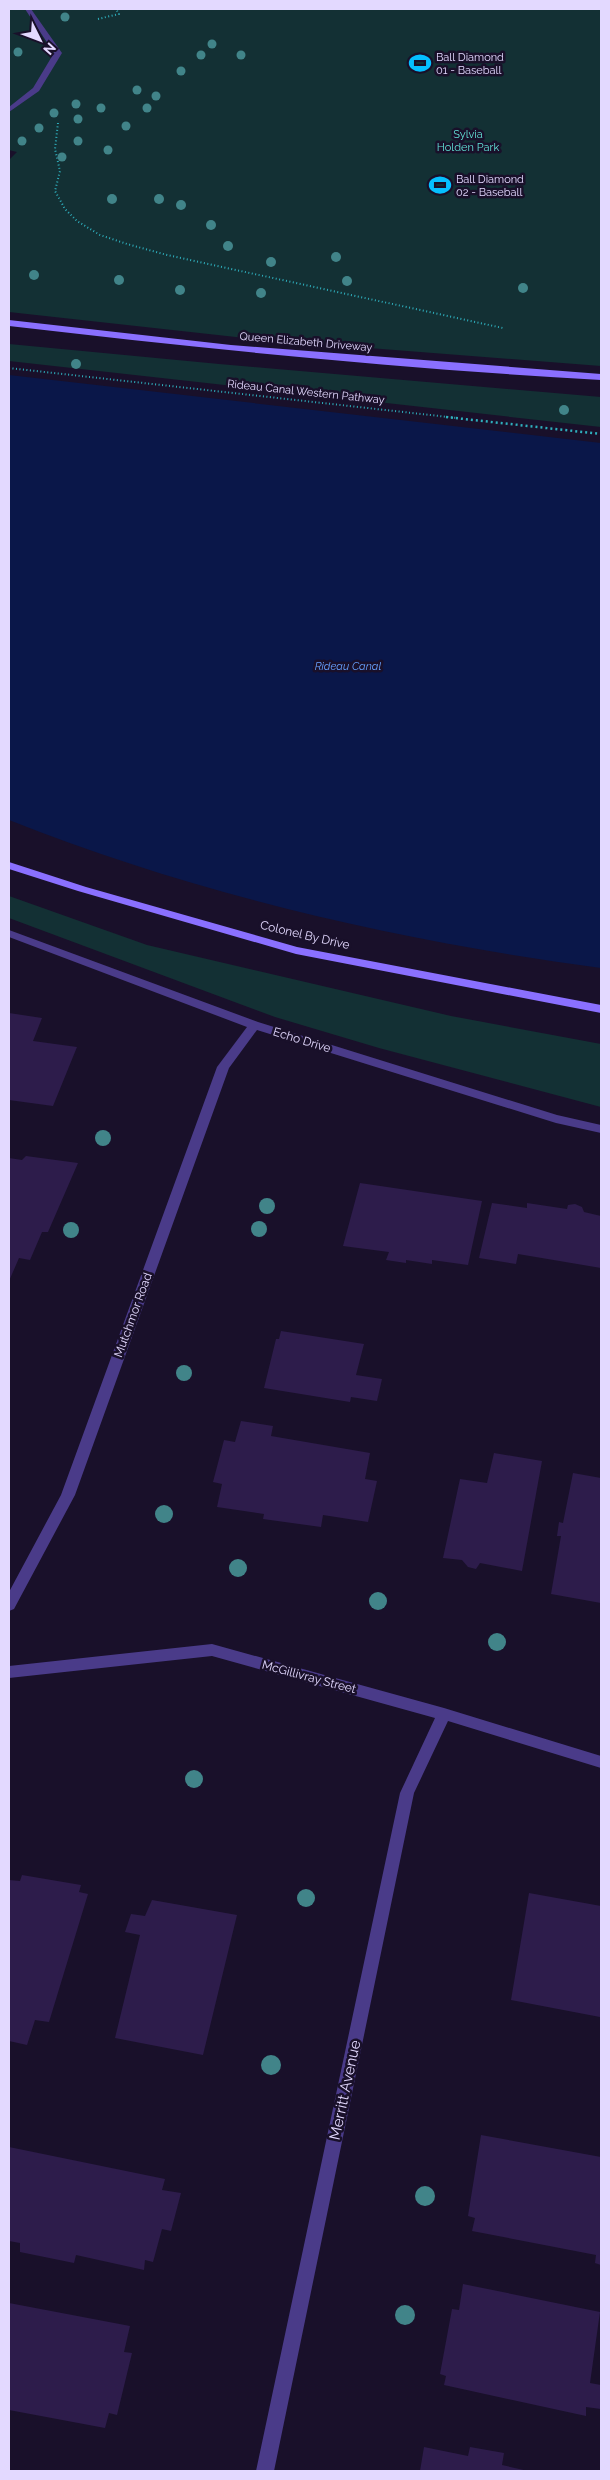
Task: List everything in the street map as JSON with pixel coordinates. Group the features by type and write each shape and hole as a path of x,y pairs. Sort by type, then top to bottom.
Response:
{"main road":[{"name":"Queen Elizabeth Driveway","path":"9,323 114,336 444,366 601,377"},
{"name":"Colonel By Drive","path":"9,865 296,950 601,1009"}],"street":[{"path":"9,110 36,89 58,53 28,9"},
{"name":"Echo Drive","path":"9,933 254,1025 556,1119 601,1129"},
{"name":"Mutchmor Road","path":"9,1605 68,1495 223,1067 254,1025"},
{"name":"McGillivray Street","path":"9,1672 212,1650 444,1714 601,1762"},
{"name":"Merritt Avenue","path":"265,2471 407,1793 444,1714"}],"path":[{"path":"98,19 120,14 116,9"},
{"path":"59,115 54,149 60,171 54,191 66,211 84,227 112,239 167,255 483,323 512,331"},
{"name":"Rideau Canal Western Pathway","path":"9,368 601,434"}],"green space":[{"name":"Sylvia Holden Park","path":"9,9 601,9 601,366 254,339 9,312 9,160 17,152 9,150"},
{"path":"9,344 601,397 601,427 9,361"},
{"path":"9,896 147,945 451,1016 601,1044 601,1107 379,1048 275,1017 9,918"}],"water":[{"name":"Rideau Canal","path":"9,375 601,443 601,968 450,944 300,912 226,893 153,871 80,847 9,820"}],"building":[{"path":"9,1013 42,1018 33,1041 77,1047 53,1106 9,1100"},
{"path":"26,1156 78,1163 48,1232 42,1232 30,1260 19,1258 9,1281 9,1158 22,1160"},
{"path":"360,1183 482,1201 468,1265 432,1260 432,1264 406,1260 406,1263 386,1260 389,1252 343,1246"},
{"path":"492,1203 527,1208 527,1203 567,1209 568,1205 575,1204 582,1207 584,1212 601,1216 601,1268 518,1254 516,1264 479,1258"},
{"path":"281,1331 364,1344 356,1375 382,1379 377,1401 351,1397 350,1402 264,1388 276,1339 279,1339"},
{"path":"241,1421 273,1426 271,1436 370,1453 365,1479 377,1481 368,1522 323,1515 321,1527 263,1519 264,1514 217,1507 222,1484 213,1482 224,1440 235,1442"},
{"path":"494,1453 542,1461 522,1571 480,1563 476,1569 468,1567 462,1560 443,1558 460,1479 487,1483"},
{"path":"573,1473 601,1478 601,1603 551,1594 561,1536 557,1536 559,1522 563,1523"},
{"path":"22,1875 81,1885 79,1892 88,1894 49,2022 35,2020 27,2045 9,2041 9,1880 20,1881"},
{"path":"529,1893 601,1906 600,2017 511,2000"},
{"path":"152,1900 237,1915 203,2055 115,2038 140,1935 125,1932 131,1914 145,1916"},
{"path":"481,2135 601,2157 601,2265 595,2263 596,2255 472,2231 475,2218 468,2216"},
{"path":"9,2147 165,2179 162,2190 181,2193 171,2231 162,2229 153,2262 145,2260 144,2270 76,2255 74,2263 20,2252 20,2243 9,2241"},
{"path":"463,2284 600,2312 590,2383 601,2385 601,2409 586,2407 586,2416 444,2385 446,2376 440,2374 452,2309 459,2310"},
{"path":"9,2303 130,2326 124,2352 132,2353 117,2415 109,2413 105,2428 9,2410"},
{"path":"424,2447 468,2456 470,2447 504,2453 502,2465 528,2471 420,2471"}],"place":[{"name":"Ball Diamond 01 - Baseball","path":"420,63"},
{"name":"Ball Diamond 02 - Baseball","path":"440,185"}]}
